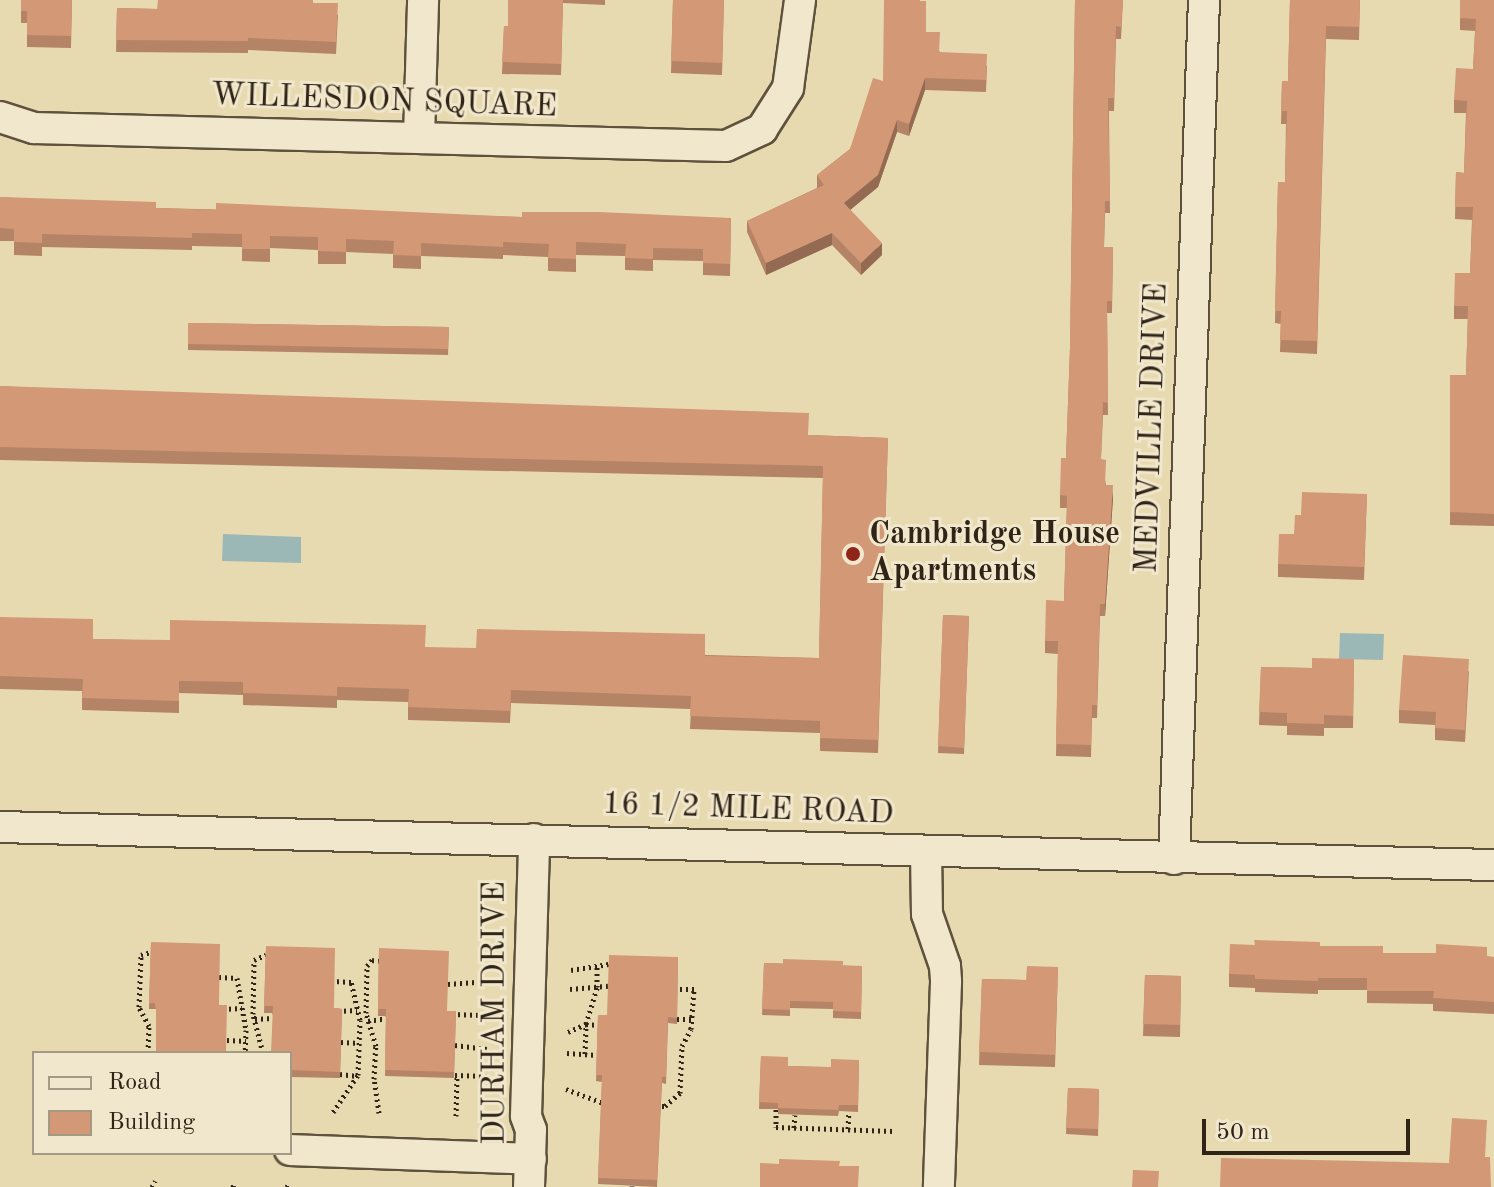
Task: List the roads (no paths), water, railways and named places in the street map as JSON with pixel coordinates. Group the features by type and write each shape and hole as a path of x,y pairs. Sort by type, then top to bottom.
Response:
{"street":[{"path":"419,138 423,0"},
{"name":"WILLESDON SQUARE","path":"0,117 34,128 705,148 742,141 762,129 788,88 800,0"},
{"name":"MEDVILLE DRIVE","path":"1174,859 1204,0"},
{"name":"16 1/2 MILE ROAD","path":"0,827 1494,865"},
{"name":"DURHAM DRIVE","path":"530,1173 531,1130 526,1116 534,839"},
{"path":"926,851 927,914 945,966 946,982 939,1187"},
{"path":"292,1150 530,1173"}],"water":[{"path":"223,534 301,537 301,563 222,561"},
{"path":"1340,633 1384,634 1383,660 1339,659"}],"place":[{"name":"Cambridge House Apartments","path":"853,554"}]}
